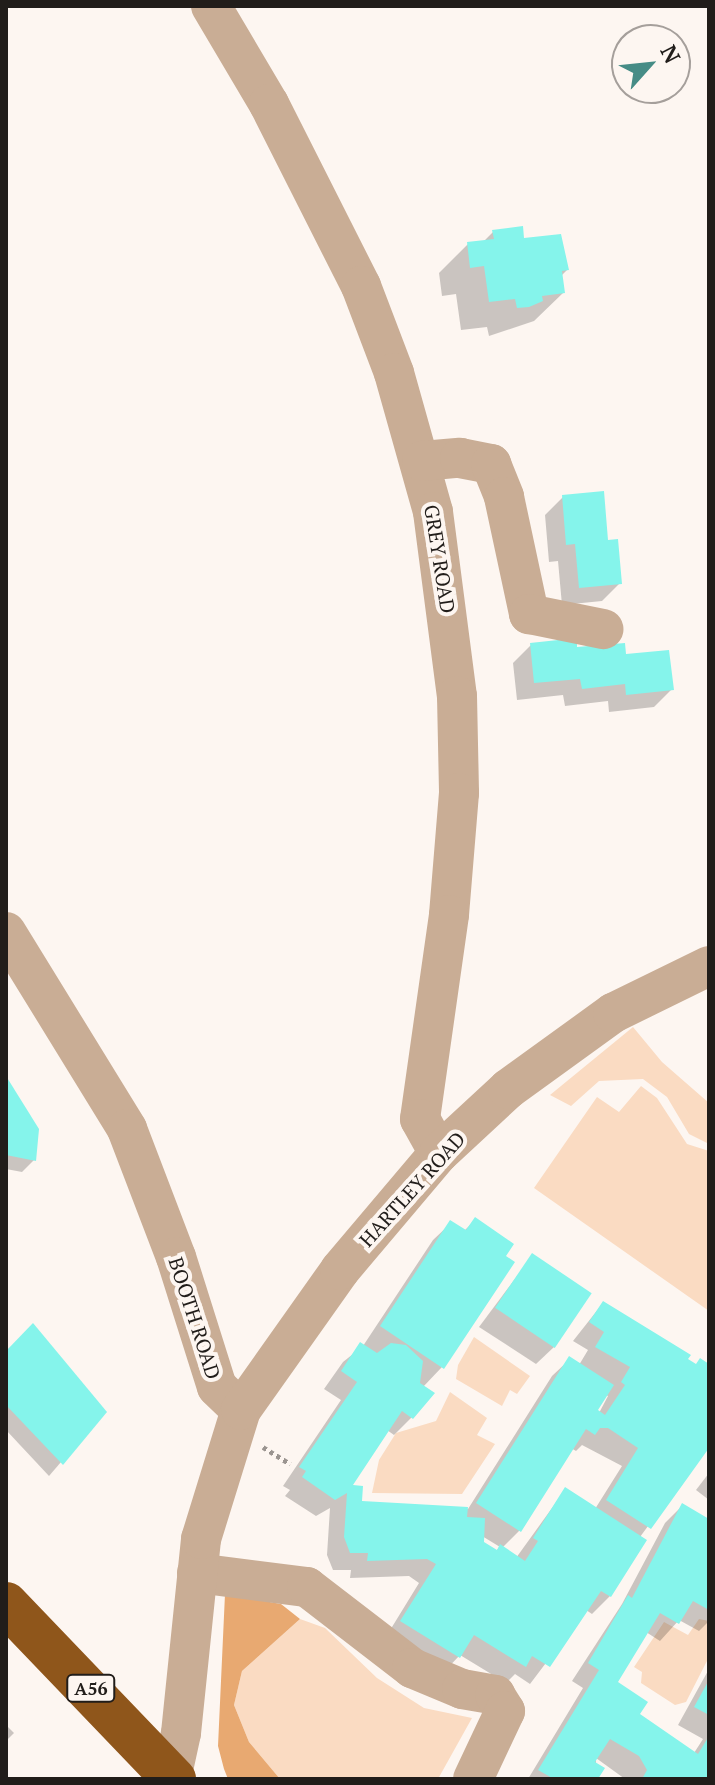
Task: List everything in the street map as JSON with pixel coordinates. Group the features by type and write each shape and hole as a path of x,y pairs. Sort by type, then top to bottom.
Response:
{"highway":[{"name":"A56","path":"6,1604 172,1778"}],"street":[{"name":"GREY ROAD","path":"211,6 269,104 361,286 422,461 448,602 457,696 459,793 449,915 420,1119 439,1153"},
{"path":"422,461 460,458 491,464 504,497 529,614 603,629"},
{"name":"BOOTH ROAD","path":"8,938 127,1129 176,1257 217,1387 241,1410"},
{"name":"HARTLEY ROAD","path":"241,1410 340,1270 439,1153 508,1089 613,1013 709,966"},
{"path":"172,1778 197,1573 210,1500 241,1410"},
{"path":"197,1573 307,1587 412,1668 462,1689 495,1695 505,1711 473,1779"}],"shaded area":[{"path":"633,1027 662,1062 709,1103 709,1144 689,1134 667,1097 643,1079 599,1081 571,1106 550,1095"},
{"path":"641,1086 657,1098 687,1144 709,1151 709,1311 534,1188 597,1097 619,1112"},
{"path":"474,1337 530,1376 517,1394 510,1390 502,1406 456,1379 458,1365"},
{"path":"450,1392 487,1418 477,1435 495,1444 462,1494 372,1493 379,1460 396,1433 436,1421"},
{"path":"225,1594 281,1604 300,1619 242,1671 234,1705 249,1742 280,1779 228,1779 224,1769 218,1746"},
{"path":"300,1619 325,1628 377,1678 424,1708 472,1718 438,1779 280,1779 249,1742 234,1705 242,1671"},
{"path":"699,1619 709,1621 709,1657 686,1702 675,1705 641,1683 642,1672 634,1667 664,1622 688,1635"}],"building":[{"path":"523,226 524,238 561,234 569,270 562,271 565,293 542,296 543,301 529,307 517,308 515,299 489,302 484,266 470,268 467,242 494,239 492,230"},
{"path":"604,491 608,540 618,539 622,584 579,588 575,544 566,545 562,495"},
{"path":"577,638 577,647 625,643 626,654 669,650 674,690 626,695 625,684 582,689 580,679 534,683 530,643"},
{"path":"6,1076 39,1129 36,1161 6,1155"},
{"path":"475,1217 514,1244 506,1256 515,1262 444,1369 380,1326 450,1220 466,1230"},
{"path":"532,1253 592,1293 555,1348 495,1308"},
{"path":"603,1301 691,1355 688,1359 696,1364 700,1358 709,1364 709,1448 651,1529 606,1500 638,1448 608,1428 600,1428 595,1435 586,1429 521,1532 476,1503 569,1356 614,1385 598,1410 605,1415 625,1385 621,1382 630,1367 595,1347 604,1332 589,1322"},
{"path":"33,1323 107,1412 63,1465 6,1405 6,1351"},
{"path":"360,1342 377,1353 391,1343 406,1345 423,1361 420,1383 435,1393 413,1419 402,1411 353,1485 363,1486 362,1501 468,1507 467,1517 485,1518 484,1542 497,1550 500,1544 525,1561 538,1541 533,1538 565,1487 647,1540 611,1597 601,1591 550,1667 532,1656 526,1667 474,1635 460,1658 400,1621 436,1564 427,1559 367,1561 368,1553 350,1553 344,1537 347,1493 335,1500 302,1477 306,1471 299,1467 357,1382 341,1371"},
{"path":"682,1503 709,1519 709,1610 693,1601 679,1624 660,1613 618,1682 648,1702 640,1714 698,1754 709,1736 709,1779 642,1779 647,1770 639,1756 610,1739 595,1762 605,1768 598,1779 554,1779 538,1770 599,1670 588,1663 628,1595 632,1598"},
{"path":"709,1680 709,1715 694,1707"}]}
